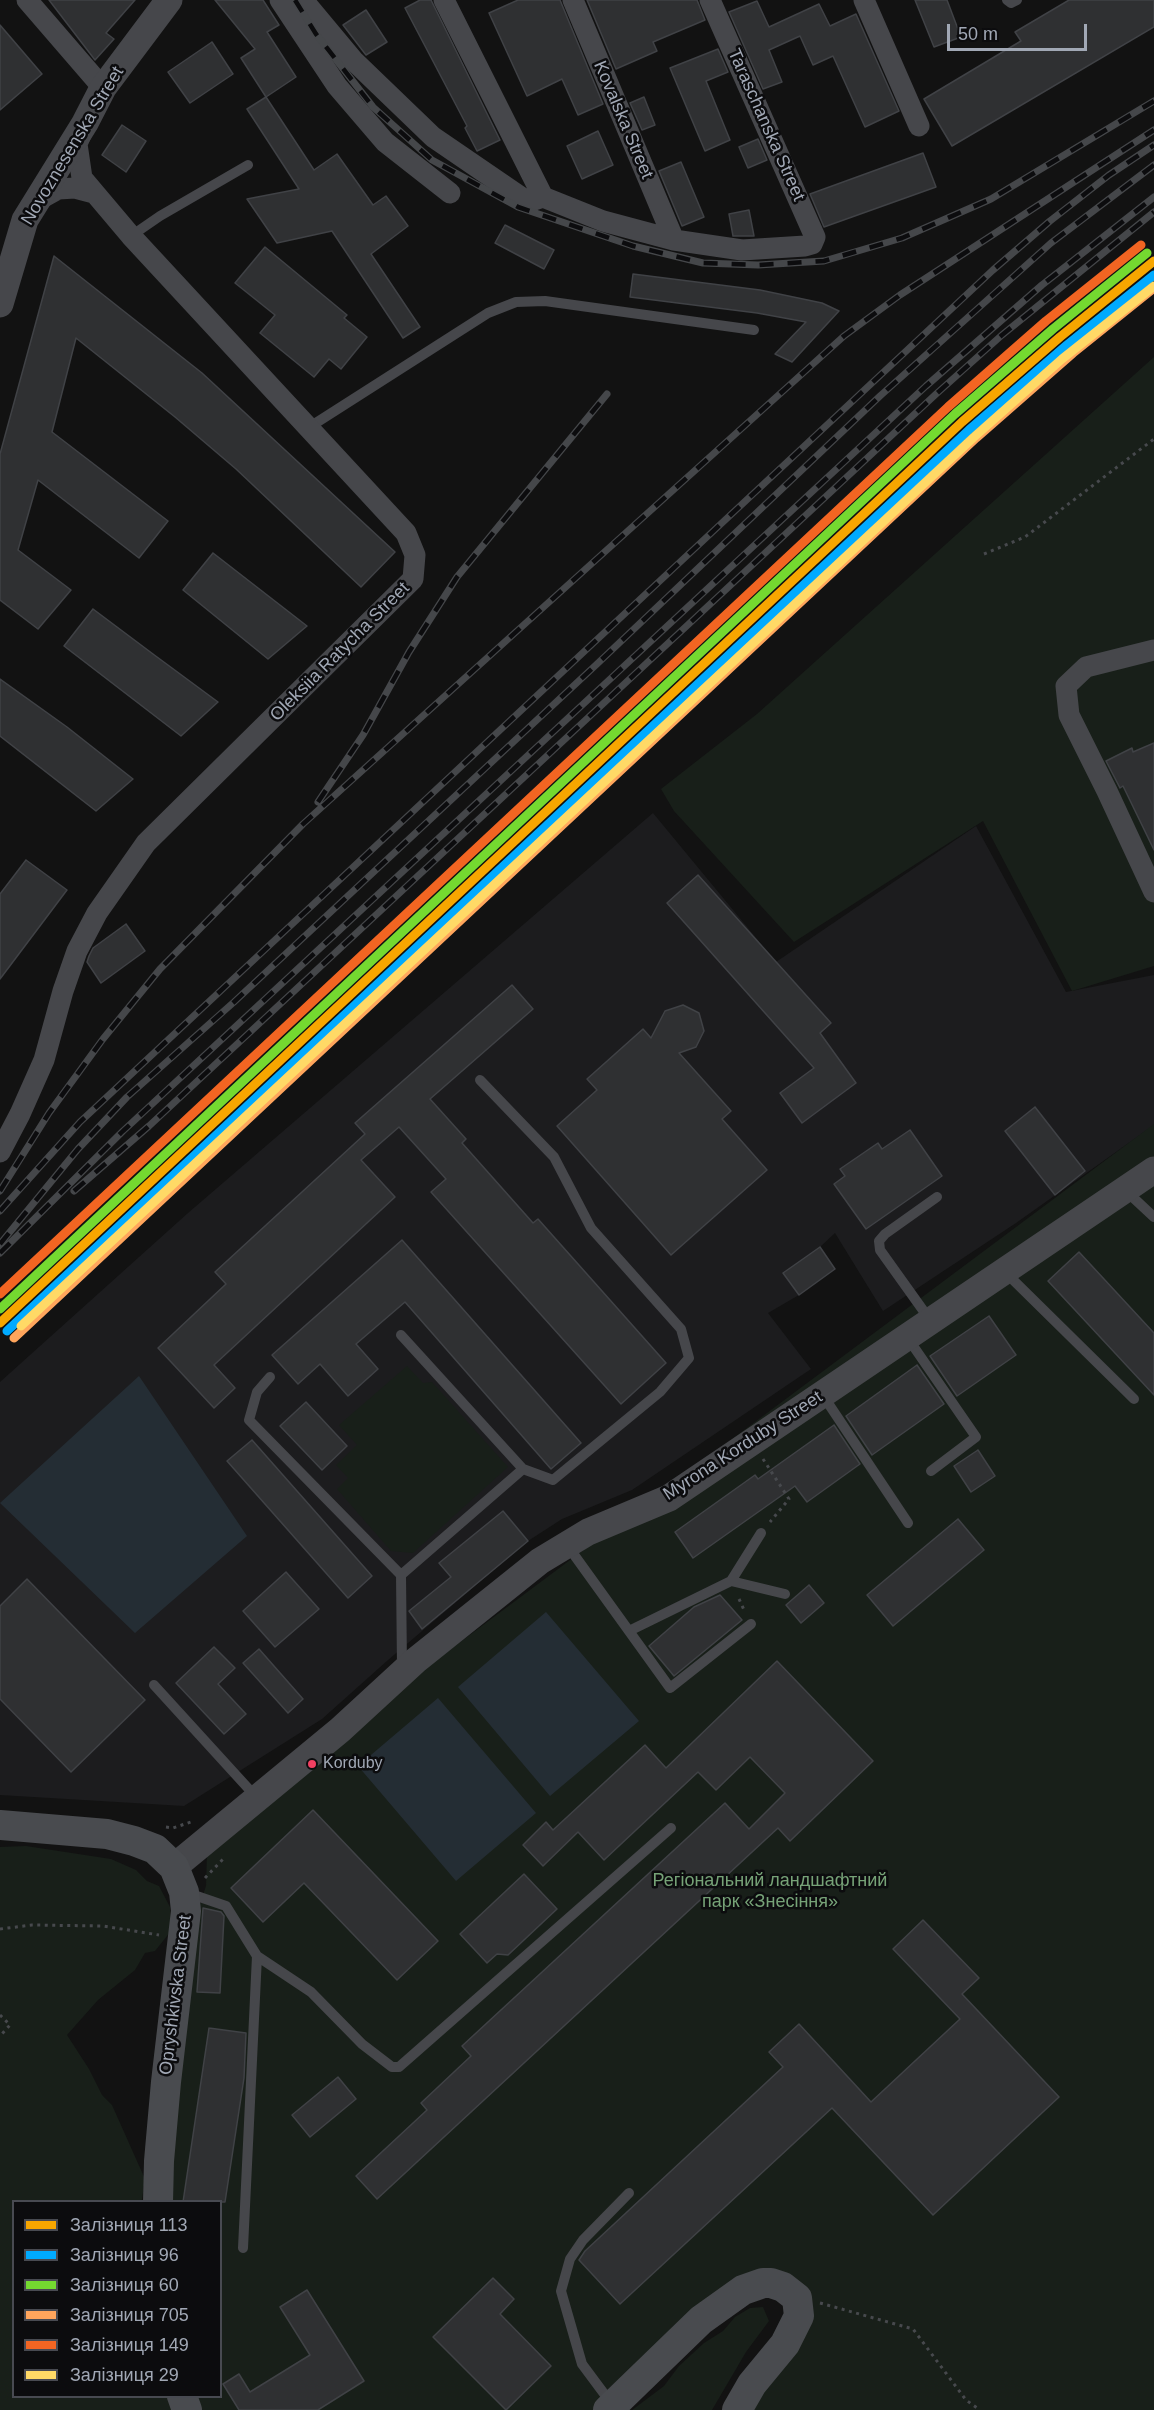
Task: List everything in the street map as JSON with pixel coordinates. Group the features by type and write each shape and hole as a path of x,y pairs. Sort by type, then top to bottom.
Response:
{"main road":[{"path":"0,1825 107,1834 155,1849 179,1879"},
{"name":"Opryshkivska Street","path":"159,2200 159,2161 166,2082 186,1911 179,1879"},
{"path":"610,2408 701,2320 743,2290 771,2283 783,2287 797,2298 799,2316 784,2344 752,2384 737,2410"}],"street":[{"path":"27,0 103,88"},
{"name":"Novoznesenska Street","path":"0,304 25,220 85,123 103,88 169,0"},
{"path":"280,0 337,86 385,142 450,193"},
{"path":"303,0 353,60 433,137 528,202 543,197 603,221 674,240"},
{"path":"444,0 543,197"},
{"name":"Kovalska Street","path":"573,0 674,240"},
{"name":"Taraschanska Street","path":"674,240 741,250 805,246 812,244 815,237 710,0"},
{"path":"864,0 919,126"},
{"name":"Oleksiia Ratycha Street","path":"0,1152 44,1060 76,951 97,913 146,843 413,579 415,555 406,533 307,429 131,236 82,178 77,144 85,123"},
{"path":"25,220 40,199 58,189 75,188 94,193"},
{"path":"1154,650 1086,667 1066,686 1069,715 1154,892"},
{"name":"Myrona Korduby Street","path":"179,1879 258,1799 340,1730 402,1673 540,1561 588,1532 669,1497 1154,1170"}],"lane":[{"path":"1007,0 1011,3 1017,0"},
{"path":"131,236 160,216 248,165"},
{"path":"307,429 488,313 516,302 545,301 754,330"},
{"path":"401,1335 523,1469 553,1480 660,1392 689,1358 681,1329 591,1228 554,1157 480,1080"},
{"path":"1125,1190 1154,1217"},
{"path":"930,1321 880,1250 879,1241 885,1234 937,1197"},
{"path":"1004,1271 1134,1399"},
{"path":"907,1336 976,1437 931,1471"},
{"path":"270,1377 257,1392 249,1420 401,1575 402,1673"},
{"path":"822,1394 908,1523"},
{"path":"401,1575 523,1469"},
{"path":"629,1631 731,1581 761,1533"},
{"path":"567,1545 670,1688 751,1624"},
{"path":"731,1581 785,1594"},
{"path":"154,1685 258,1799"},
{"path":"179,1879 226,1906 257,1956 311,1992 362,2044 392,2067 399,2067 671,1828"},
{"path":"243,2248 257,1956"},
{"path":"610,2408 582,2364 561,2291 570,2259 576,2249 629,2193"}],"path":[{"path":"984,554 1025,537 1154,439"},
{"path":"751,1442 789,1498 761,1533"},
{"path":"731,1581 751,1624"},
{"path":"162,1827 173,1828 201,1819"},
{"path":"0,1929 32,1925 103,1926 160,1936"},
{"path":"0,2015 10,2025 0,2036"},
{"path":"811,2300 913,2329 966,2400 980,2410"}],"shaded area":[{"path":"653,813 776,962 976,826 1066,992 1154,975 1154,1125 1016,1223 883,1311 835,1233 820,1247 835,1269 799,1295 768,1313 811,1369 632,1490 562,1519 528,1541 322,1719 184,1806 0,1795 0,1382 188,1213"},
{"path":"139,1376 247,1536 135,1633 0,1503"},
{"path":"546,1612 639,1721 550,1796 458,1687"},
{"path":"438,1698 536,1813 456,1881 358,1766"}],"green space":[{"path":"1154,357 1154,966 1072,991 983,821 794,942 674,811 661,789 757,714"},
{"name":"Регіональний ландшафтний парк «Знесіння»","path":"1154,1124 1154,2410 745,2410 803,2334 770,2276 599,2410 193,2410 189,2398 222,2398 222,2200 169,2200 170,2158 199,1907 206,1886 207,1852 392,1693"},
{"path":"407,1366 423,1383 432,1382 508,1467 413,1553 391,1551 337,1489 348,1478 336,1465 357,1445 339,1425"},
{"path":"26,1846 111,1859 136,1870 147,1881 159,1886 170,1907 171,1931 155,1951 145,1953 135,1970 98,2000 67,2035 89,2069 102,2095 112,2105 145,2179 142,2199 12,2200 12,2398 174,2398 176,2410 0,2410 0,1847"},
{"path":"763,2307 769,2321 746,2352 712,2410 632,2410 664,2386 679,2366 704,2343 723,2331 735,2317 750,2308"}],"building":[{"path":"49,0 135,0 106,33 114,39 95,60"},
{"path":"215,0 263,0 279,25 267,32 296,77 266,97 241,58 255,49"},
{"path":"420,0 431,0 500,140 477,151 465,128 467,126 405,8"},
{"path":"518,0 560,0 603,104 578,115 562,79 527,96 489,13"},
{"path":"587,0 697,0 705,20 653,42 657,51 616,69"},
{"path":"915,0 947,0 961,37 934,47"},
{"path":"1069,0 1154,0 1154,27 952,146 924,99 1021,41 1015,32"},
{"path":"757,1 769,27 819,4 830,26 856,14 899,111 865,127 833,56 813,65 800,36 769,50 782,82 763,89 729,12"},
{"path":"366,10 387,42 366,55 343,25"},
{"path":"0,25 42,74 0,110"},
{"path":"212,42 233,74 190,103 168,72"},
{"path":"718,49 728,72 706,81 730,140 705,151 670,68"},
{"path":"266,97 314,170 337,154 373,205 386,196 408,226 371,254 420,327 403,338 332,231 277,243 247,199 299,189 247,109"},
{"path":"644,97 655,125 642,130 630,103"},
{"path":"122,125 146,141 126,172 102,155"},
{"path":"598,131 613,165 582,179 567,146"},
{"path":"758,139 767,160 748,168 739,147"},
{"path":"923,153 936,187 824,227 810,194"},
{"path":"681,162 704,217 682,226 659,171"},
{"path":"749,210 754,236 733,236 729,214"},
{"path":"505,225 554,250 544,269 495,243"},
{"path":"265,247 347,315 344,318 367,337 341,369 329,359 314,377 260,333 275,315 235,283"},
{"path":"54,256 202,373 395,552 361,587 236,469 76,338 52,432 168,521 139,558 38,480 18,550 71,590 38,629 0,600 0,454"},
{"path":"633,274 760,290 822,303 839,311 792,362 775,354 806,322 757,313 630,297"},
{"path":"213,553 307,626 268,659 183,590"},
{"path":"93,609 218,702 181,736 64,646"},
{"path":"0,679 67,727 133,779 96,811 0,736"},
{"path":"1154,743 1154,850 1123,786 1120,788 1106,761 1132,748 1133,752"},
{"path":"26,860 67,890 0,979 0,894"},
{"path":"698,875 831,1023 820,1033 856,1083 802,1123 780,1093 814,1068 667,903"},
{"path":"126,924 145,951 101,983 87,962 89,956 93,948"},
{"path":"512,985 533,1009 430,1099 466,1139 462,1143 533,1223 538,1219 666,1363 621,1404 431,1192 446,1179 399,1127 361,1160 395,1197 214,1365 235,1388 214,1408 158,1348 226,1284 215,1272 365,1134 355,1123"},
{"path":"683,1005 699,1013 704,1031 696,1047 679,1053 731,1111 722,1119 767,1170 671,1255 557,1126 597,1090 587,1079 643,1029 651,1038 665,1011"},
{"path":"1035,1107 1085,1171 1055,1195 1005,1131"},
{"path":"910,1130 942,1176 866,1229 834,1184 845,1176 840,1169 878,1143 882,1149"},
{"path":"402,1240 581,1443 551,1469 405,1302 356,1344 378,1369 348,1396 320,1364 298,1384 272,1355"},
{"path":"820,1247 835,1269 799,1295 783,1273"},
{"path":"1079,1252 1154,1333 1154,1395 1048,1281"},
{"path":"989,1316 1016,1355 957,1396 930,1356"},
{"path":"917,1365 944,1404 872,1455 846,1416"},
{"path":"306,1402 347,1446 322,1470 280,1426"},
{"path":"834,1425 860,1464 807,1502 795,1486 693,1558 675,1532 755,1475 758,1479"},
{"path":"252,1440 372,1576 348,1598 227,1461"},
{"path":"978,1450 995,1476 971,1492 954,1466"},
{"path":"503,1511 528,1541 422,1629 409,1611 451,1577 439,1563"},
{"path":"958,1519 984,1550 893,1626 867,1595"},
{"path":"286,1572 319,1609 275,1647 243,1611"},
{"path":"27,1579 145,1700 71,1772 0,1699 0,1606"},
{"path":"809,1585 824,1603 801,1623 786,1605"},
{"path":"720,1595 742,1620 674,1676 649,1646 694,1607"},
{"path":"214,1647 235,1668 218,1684 246,1714 224,1734 176,1683"},
{"path":"259,1649 303,1699 288,1713 243,1663"},
{"path":"777,1661 873,1761 790,1841 778,1828 377,2199 356,2176 427,2110 421,2103 471,2056 462,2046 725,1803 749,1829 785,1793 750,1757 716,1790 698,1772 604,1860 578,1832 543,1866 523,1845 546,1822 553,1830 645,1745 666,1768"},
{"path":"313,1810 438,1941 397,1980 304,1883 263,1922 231,1888"},
{"path":"524,1874 557,1909 508,1955 497,1954 487,1963 460,1934"},
{"path":"203,1908 221,1912 224,1916 220,1993 197,1992"},
{"path":"923,1920 979,1978 962,1994 1059,2097 933,2215 832,2108 620,2304 579,2260 585,2251 783,2067 769,2052 799,2024 871,2102 960,2019 893,1949"},
{"path":"209,2028 246,2033 244,2078 225,2202 222,2200 183,2200"},
{"path":"338,2077 356,2099 310,2137 292,2115"},
{"path":"493,2278 514,2299 500,2314 551,2366 506,2410 433,2337"},
{"path":"307,2290 364,2381 318,2410 239,2410 223,2384 239,2374 250,2392 310,2355 280,2307"}],"railway":[{"path":"295,0 316,34 373,107 432,160 518,207 633,246 703,263 758,265 824,261 902,238 991,199 1154,101"},
{"path":"0,1191 49,1113 103,1039 160,969 303,824 844,336 900,295 1154,130"},
{"path":"0,1211 80,1122 993,270 1109,175 1154,145"},
{"path":"0,1244 78,1149 127,1097 234,1002 597,664 880,396 1051,243 1154,165"},
{"path":"0,1253 123,1131 926,386 1042,285 1154,197"},
{"path":"74,1191 149,1126 935,395 1002,335 1154,212"},
{"path":"318,802 363,735 409,652 457,577 607,394"}],"rail line":[{"name":"149","path":"0,1294 948,407 1046,321 1141,245"},
{"name":"60","path":"0,1309 955,414 1053,329 1147,253"},
{"name":"113","path":"0,1323 962,422 1060,337 1154,261"},
{"name":"96","path":"7,1331 969,430 1067,345 1154,275"},
{"name":"29","path":"21,1326 974,437 1062,359 1154,286"},
{"name":"705","path":"14,1338 976,438 1073,353 1154,288"}],"place":[{"name":"Korduby","path":"312,1764"}]}
